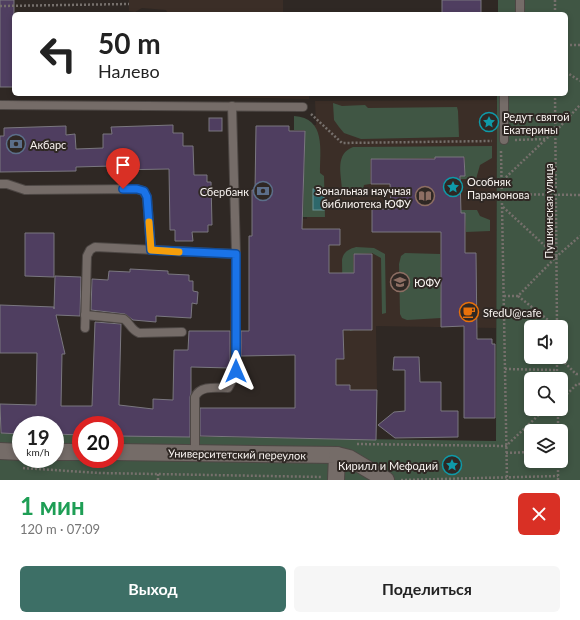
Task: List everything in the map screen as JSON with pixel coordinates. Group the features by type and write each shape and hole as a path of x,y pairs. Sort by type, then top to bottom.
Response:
{"street":[{"path":"0,452 12,452"},
{"name":"Университетский переулок","path":"124,452 337,455 350,458 386,480"},
{"path":"336,479 337,455"}],"lane":[{"path":"520,0 520,12"},
{"path":"502,141 504,96"},
{"path":"0,105 304,107"},
{"path":"195,453 195,397 197,392 202,389 228,388 236,371 236,254 232,106"},
{"path":"0,184 7,184 25,190 137,189 144,191 147,197 151,250"},
{"path":"85,328 87,256 90,250 95,247 236,254"},
{"path":"85,316 124,319 127,321 132,330 139,332 182,332"}],"path":[{"path":"555,0 555,12"},
{"path":"0,6 129,4"},
{"path":"568,45 580,45"},
{"path":"568,73 580,81"},
{"name":"Пушкинская улица","path":"555,96 557,320"},
{"path":"502,180 556,131 580,105"},
{"path":"304,107 342,143 546,139"},
{"path":"502,141 507,479"},
{"path":"502,194 580,195"},
{"path":"503,207 556,257"},
{"path":"518,296 556,257 580,236"},
{"path":"504,296 518,296 548,320"},
{"path":"505,369 557,370 557,364"},
{"path":"565,364 576,374 580,374"},
{"path":"568,393 577,384 580,384"},
{"path":"506,453 524,452"},
{"name":"Университетский переулок","path":"22,468 99,473 336,479"},
{"path":"158,474 158,480"},
{"path":"386,480 558,478"}],"shaded area":[{"path":"129,0 283,0 283,12 167,12 166,10 142,8 135,12 129,11"},
{"path":"176,96 309,96 309,99"},
{"name":"ЮФУ","path":"497,100 496,328 376,326 376,440 295,439 298,219 307,219 307,125 316,125 315,101"}],"green space":[{"path":"498,0 580,0 580,480 0,480 0,433 12,434 12,468 64,468 64,434 72,435 72,468 124,468 124,428 151,436 496,441 497,96 568,96 568,12 498,12"},
{"path":"333,103 342,106 365,105 368,108 457,107 459,137 361,139 344,133 339,127 334,120"},
{"path":"294,116 304,118 312,123 319,137 320,173 324,176 325,217 303,217 305,130 294,130"},
{"path":"492,146 492,158 480,165 476,179 461,179 460,176 465,176 465,157 370,159 370,184 364,185 363,189 342,189 340,171 341,159 347,150 353,147"},
{"path":"461,210 477,210 480,216 490,220 490,231 466,232 465,213 461,213"},
{"path":"356,247 374,248 385,254 386,313 382,314 381,258 372,253 353,254 354,330 350,331 350,323 343,323 342,260 347,251"},
{"path":"405,253 440,254 441,318 407,320 402,318 400,314 399,264 401,256"}],"water":[{"path":"313,189 324,189 324,210 313,210"}],"building":[{"path":"0,0 14,0 14,12 12,12 12,87 0,87"},
{"path":"442,0 481,0 481,12 442,12"},
{"path":"209,118 222,118 222,131 209,131"},
{"path":"173,125 173,133 183,133 183,146 193,146 194,175 207,175 207,182 211,182 212,225 208,225 208,232 192,232 193,241 175,241 175,230 170,230 169,169 112,170 112,166 76,167 76,171 0,172 0,136 4,136 4,128 66,126 66,135 75,134 76,149 103,148 103,134 112,134 111,127"},
{"path":"256,126 289,126 289,131 305,131 302,229 340,229 340,245 329,245 329,273 354,273 354,254 372,254 372,330 343,330 344,359 336,359 336,385 350,385 350,390 377,390 376,440 200,436 200,408 295,408 295,355 241,356 241,331 249,331 249,236 252,236 252,190 255,190"},
{"path":"435,157 464,157 465,176 460,176 461,213 465,213 465,253 476,253 477,339 492,339 492,344 495,344 495,418 464,418 464,326 441,327 441,232 372,232 372,209 391,209 390,184 371,184 371,159 435,159"},
{"path":"25,233 54,233 54,277 25,276"},
{"path":"130,269 168,271 168,274 189,275 189,281 193,281 193,291 198,292 197,304 192,303 191,318 156,316 156,322 133,320 125,314 91,310 92,279 108,280 109,271 130,272"},
{"path":"55,276 81,277 80,316 56,315 65,354 62,354 61,406 92,406 95,322 121,324 119,405 153,409 153,399 173,400 174,350 188,350 189,331 230,331 230,368 191,367 190,437 124,436 124,416 72,416 72,435 64,434 64,416 12,416 12,434 1,433 0,404 36,405 37,353 0,353 0,305 54,307 54,309"},
{"path":"394,357 419,357 420,382 441,382 441,411 458,411 458,437 395,438 378,425 394,412 405,411 405,370 393,370"}],"slow traffic":[{"path":"149,222 151,250 179,252"}],"place":[{"name":"Редут святой Екатерины","path":"489,122"},
{"name":"Акбарс","path":"16,144"},
{"name":"Особняк Парамонова","path":"453,187"},
{"name":"Сбербанк","path":"263,191"},
{"name":"Зональная научная библиотека ЮФУ","path":"425,196"},
{"name":"ЮФУ","path":"400,282"},
{"name":"SfedU@cafe","path":"469,312"},
{"name":"Кирилл и Мефодий","path":"452,465"}],"route":[{"path":"123,189 137,189 144,191 147,197 151,250 236,254 236,371"}]}
